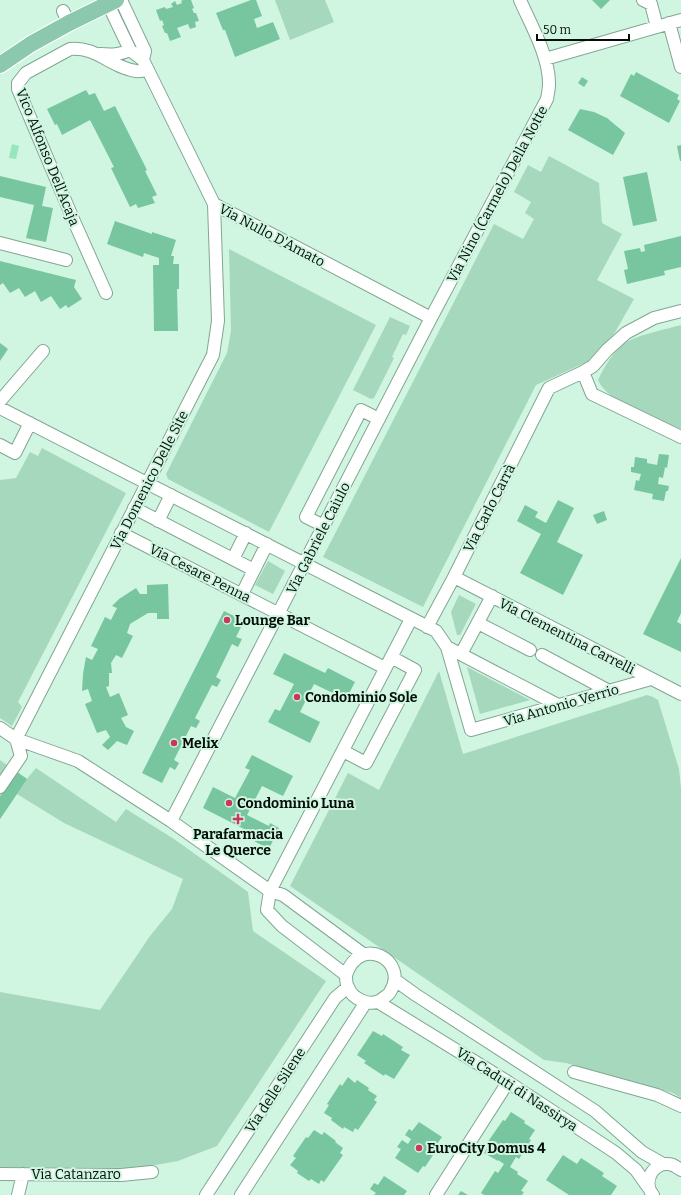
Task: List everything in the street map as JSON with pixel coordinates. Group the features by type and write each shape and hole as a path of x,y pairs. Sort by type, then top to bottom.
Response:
{"main road":[{"path":"0,65 31,44 66,17 115,1"}],"street":[{"name":"Via Nino (Carmelo) Della Notte","path":"431,318 547,99 549,85 545,59 520,0"},
{"path":"643,0 651,4 657,28"},
{"name":"Via Nullo D'Amato","path":"115,1 130,50 146,65 214,204 431,318"},
{"name":"Via Nullo D'Amato","path":"115,1 145,51 146,65"},
{"path":"545,59 675,22 681,67"},
{"path":"0,56 31,44"},
{"name":"Vico Alfonso Dell'Acaja","path":"106,293 64,198 18,88 18,83 26,73 70,49 86,49 107,60 137,72 146,65"},
{"name":"Vico Alfonso Dell'Acaja","path":"97,54 114,55 122,54 130,50"},
{"name":"Via Domenico Delle Site","path":"16,739 213,355 218,321 214,204"},
{"path":"0,243 66,260"},
{"path":"681,310 654,318 626,333 607,350 593,366 583,372 592,394 681,437"},
{"name":"Via Gabriele Caiulo","path":"171,821 431,318"},
{"path":"0,401 43,351"},
{"name":"Via Carlo Carrà","path":"427,627 454,577 549,388 583,372"},
{"path":"0,408 436,631 447,647 558,705"},
{"path":"324,526 306,517 316,497 361,410 379,419"},
{"path":"0,445 15,453 30,423"},
{"path":"158,521 171,495"},
{"path":"134,508 254,570"},
{"name":"Via Cesare Penna","path":"121,533 385,668"},
{"path":"233,559 246,533"},
{"path":"242,594 267,544"},
{"name":"Via Clementina Carrelli","path":"454,577 681,694"},
{"path":"461,654 492,596"},
{"path":"346,975 282,926 267,910 270,891 411,619"},
{"path":"478,623 530,650"},
{"name":"Via Antonio Verrio","path":"447,647 471,730 651,679"},
{"path":"542,655 609,691"},
{"path":"343,751 366,763 415,670 391,657"},
{"path":"0,728 16,739 78,761 171,821 270,891 283,895 363,954"},
{"path":"0,787 21,756 16,739"},
{"path":"348,987 346,975 349,966 355,958 363,954 379,954 391,964 395,980 390,993 372,1002"},
{"name":"Via Caduti di Nassirya","path":"395,980 595,1111 642,1152 663,1164 673,1165 681,1170"},
{"name":"Via Caduti di Nassirya","path":"348,987 355,997 372,1002 508,1082 616,1153 636,1170 650,1192"},
{"name":"Via delle Silene","path":"206,1195 335,998 348,987"},
{"name":"Via delle Silene","path":"241,1195 372,1002"},
{"path":"574,1072 657,1095 681,1106"},
{"path":"436,1195 508,1082"},
{"path":"650,1192 649,1177 654,1169 663,1164"},
{"name":"Via Catanzaro","path":"0,1174 121,1175 152,1172"},
{"path":"18,1195 23,1174"}],"shaded area":[{"path":"275,0 325,0 334,22 290,40"},
{"path":"12,144 19,146 16,159 9,158"},
{"path":"549,156 599,183 602,223 622,234 597,280 634,299 614,334 587,362 536,385 423,607 323,557 494,224 523,239 534,219 525,213 531,202 514,192 528,165 541,172"},
{"path":"229,249 376,325 269,532 168,479 166,474 227,353 231,331"},
{"path":"390,317 410,326 406,335 403,334 392,357 394,358 374,398 371,399 353,390"},
{"path":"681,325 681,429 622,403 603,388 598,380 609,360 625,343 644,335"},
{"path":"42,448 126,493 18,702 22,707 12,726 0,718 0,480 16,478 30,452 38,456"},
{"path":"268,561 285,571 273,594 255,585"},
{"path":"459,595 476,604 460,635 457,635 451,612"},
{"path":"467,667 530,700 480,714"},
{"path":"439,671 463,754 647,695 658,700 679,769 681,788 681,1098 673,1093 566,1063 544,1060 290,886 348,773 379,790"},
{"path":"0,760 27,779 36,768 116,822 126,809 174,839 248,892 253,931 326,981 217,1146 178,1161 138,1168 0,1167 0,992 100,1010 150,936 172,909 183,879 64,823 17,794 0,819"}],"building":[{"path":"191,0 194,8 192,9 194,13 196,13 199,21 195,22 196,27 190,29 188,24 177,28 181,37 170,41 162,26 164,25 162,20 160,21 156,10 165,7 166,9 173,7 171,4 175,1 177,5 182,3 181,1"},
{"path":"251,0 256,0 262,16 254,19 257,28 273,22 280,39 235,57 225,30 223,30 216,13"},
{"path":"592,0 610,0 601,9"},
{"path":"636,72 679,95 677,99 680,101 669,123 620,96 631,74 634,76"},
{"path":"582,77 588,81 584,87 578,83"},
{"path":"86,90 89,95 95,93 104,111 115,106 147,170 145,171 157,195 152,197 155,203 138,208 136,204 130,207 111,168 114,167 90,120 62,135 57,124 55,125 47,109"},
{"path":"580,109 594,112 607,118 625,133 613,155 568,130"},
{"path":"681,145 681,161 680,161 677,146"},
{"path":"647,172 657,221 633,226 623,177"},
{"path":"0,176 46,187 42,206 53,208 46,242 26,238 34,205 0,197"},
{"path":"115,221 152,234 152,232 176,240 171,256 174,256 173,264 179,264 179,289 177,289 178,331 154,331 153,265 159,265 159,258 144,253 143,257 107,244"},
{"path":"681,236 681,267 664,271 665,275 627,284 624,270 628,269 624,251 640,248 641,252 645,251 644,245"},
{"path":"0,261 76,280 74,287 82,299 68,308 66,305 60,309 51,296 41,302 35,291 25,297 19,288 10,293 3,283 0,285"},
{"path":"0,343 8,349 0,361"},
{"path":"659,454 669,455 667,468 665,467 663,478 659,477 658,484 669,486 668,491 666,491 664,501 652,499 653,494 634,490 636,480 639,481 641,474 631,472 631,467 634,467 635,457 647,459 647,463 657,465"},
{"path":"558,500 574,508 557,542 583,555 563,595 520,573 541,534 517,521 525,505 538,512 535,517 546,523"},
{"path":"604,511 607,520 597,524 593,515"},
{"path":"681,558 681,613 677,622 681,624 681,652 643,634"},
{"path":"168,584 169,619 157,619 157,613 148,613 130,624 127,633 133,636 122,658 116,655 111,663 112,673 109,673 109,686 106,687 110,697 119,693 128,715 121,718 126,727 134,731 127,745 117,741 108,750 102,745 110,737 106,730 97,733 85,704 92,701 88,689 82,691 86,657 92,660 98,649 91,646 105,617 111,620 117,608 112,606 119,599 136,588 140,594 147,594 147,585"},
{"path":"224,611 244,621 236,637 242,639 238,647 232,644 216,677 221,680 217,687 212,685 195,718 200,721 196,728 191,726 174,760 179,763 175,770 170,767 162,783 142,773"},
{"name":"Condominio Sole","path":"284,653 325,673 328,668 355,682 344,703 336,699 337,695 314,684 300,712 320,722 310,743 268,722 275,709 280,711 294,684 273,674"},
{"name":"Condominio Luna","path":"252,755 293,776 283,796 262,786 247,815 269,826 270,823 279,828 269,849 243,835 246,830 203,808 213,787 235,798 250,770 245,768"},
{"path":"17,772 27,779 0,819 0,797"},
{"path":"373,1031 382,1036 383,1034 403,1047 401,1050 410,1055 394,1079 385,1074 384,1076 364,1063 366,1061 357,1055"},
{"path":"348,1077 355,1083 357,1080 369,1088 368,1090 377,1096 374,1100 377,1102 358,1130 355,1128 353,1132 344,1127 343,1129 331,1120 332,1118 324,1113 329,1105 327,1104 340,1084 342,1086"},
{"path":"511,1112 535,1130 529,1139 531,1140 519,1159 516,1157 510,1167 518,1172 517,1174 528,1181 521,1191 524,1192 522,1195 484,1195 481,1193 495,1171 498,1173 504,1164 484,1153 489,1145 487,1143 503,1120 505,1121"},
{"name":"EuroCity Domus 4","path":"419,1122 442,1137 437,1144 439,1146 425,1167 423,1166 418,1173 395,1158 401,1149 397,1147 402,1140 408,1144 411,1139 405,1135 409,1129 412,1131"},
{"path":"314,1130 322,1135 324,1132 343,1148 340,1153 343,1155 324,1182 321,1180 319,1184 311,1179 309,1181 297,1173 298,1171 290,1165 296,1158 293,1156 306,1137 308,1138"},
{"path":"563,1155 577,1164 581,1158 604,1173 602,1176 617,1186 611,1195 569,1195 546,1180"},
{"path":"384,1176 407,1191 404,1195 374,1195 376,1193 370,1189 374,1183 378,1185"},
{"path":"461,1191 468,1195 458,1195"}],"place":[{"name":"Lounge Bar","path":"227,620"},
{"name":"Condominio Sole","path":"297,697"},
{"name":"Melix","path":"174,743"},
{"name":"Condominio Luna","path":"229,803"},
{"name":"Parafarmacia Le Querce","path":"238,819"},
{"name":"EuroCity Domus 4","path":"419,1148"}]}
